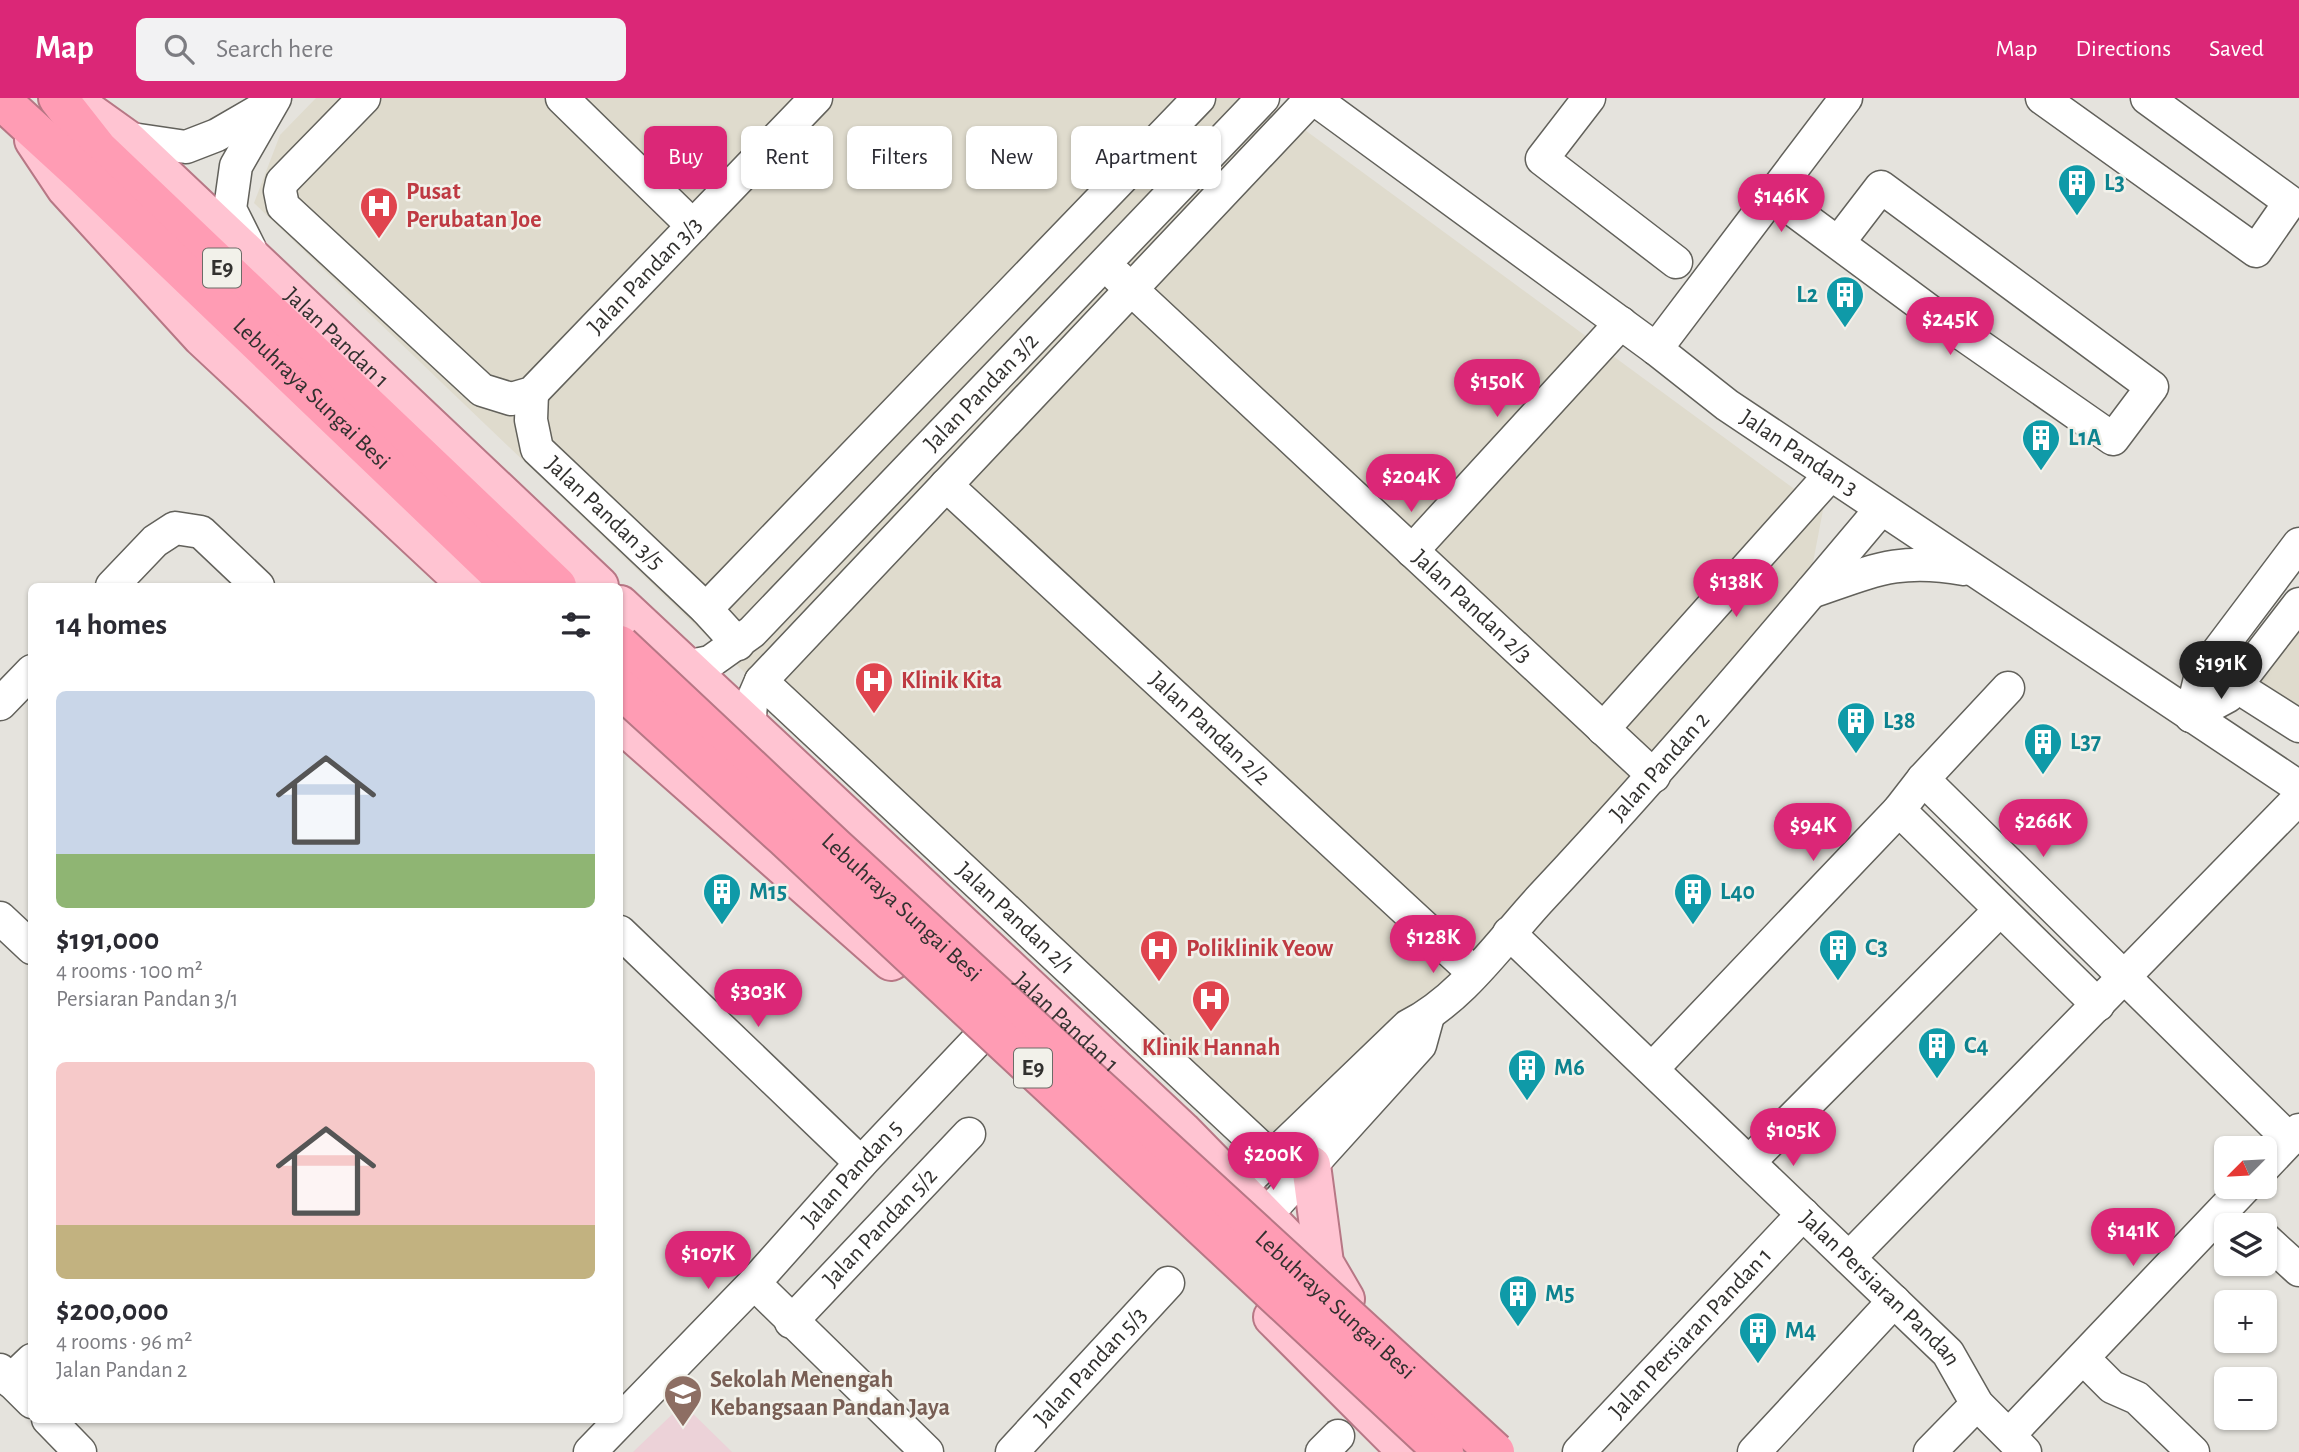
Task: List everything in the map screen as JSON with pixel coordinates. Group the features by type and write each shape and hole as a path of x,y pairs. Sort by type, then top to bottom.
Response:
{"highway":[{"name":"Lebuhraya Sungai Besi","path":"58,98 99,149 554,583"},
{"name":"Lebuhraya Sungai Besi","path":"9,108 84,176 509,583"},
{"name":"Lebuhraya Sungai Besi","path":"623,648 835,847 1497,1452"},
{"name":"Lebuhraya Sungai Besi","path":"623,691 784,837 1444,1452"}],"main road":[{"name":"Jalan Pandan 1","path":"69,98 125,138 596,583"},
{"path":"9,108 66,188 202,337 466,583"},
{"name":"Jalan Pandan 1","path":"623,608 1239,1188 1497,1452"},
{"path":"674,769 697,765 714,753 739,718"},
{"path":"623,725 978,1038 1190,1235 1408,1452"},
{"path":"1311,1166 1324,1263 1345,1299"}],"street":[{"path":"364,98 282,183 280,198 288,214 482,390 511,399 532,393"},
{"path":"562,98 693,226"},
{"name":"Jalan Pandan 3/2","path":"706,609 1199,98"},
{"name":"Jalan Pandan 3/2","path":"686,667 710,662 738,644 1263,98"},
{"path":"739,718 751,704 761,681 1312,98"},
{"name":"Jalan Pandan 3","path":"1312,98 1621,323 1727,405 2299,787"},
{"path":"1589,98 1542,159 1676,262"},
{"path":"1656,349 1846,98"},
{"path":"2042,98 2256,251 2290,202 2147,98"},
{"path":"125,138 186,147 217,135 272,102"},
{"path":"258,265 230,209 236,166 272,102"},
{"name":"Jalan Pandan 3/3","path":"532,393 693,226 803,103"},
{"path":"1773,195 1838,243 2113,439 2152,387 1881,187 1838,243"},
{"name":"Jalan Pandan 2/3","path":"1105,264 1654,776"},
{"path":"1412,551 1621,323"},
{"name":"Jalan Pandan 3/5","path":"532,393 531,420 537,449 706,609 738,644"},
{"path":"1603,729 1833,477 1846,507 1844,525 1840,541 1810,593"},
{"name":"Jalan Pandan 2/2","path":"946,485 1474,972"},
{"name":"Jalan Pandan 2","path":"1190,1235 1408,1026 1428,1016 1474,972 1654,776 1881,509"},
{"path":"115,583 155,541 175,528 201,532 255,583"},
{"path":"2191,716 2201,674 2299,544"},
{"path":"1810,593 1905,564 1932,564 1975,571"},
{"path":"2191,716 2228,696 2299,604"},
{"path":"0,704 28,675"},
{"name":"Jalan Pandan 2/1","path":"761,681 1271,1157"},
{"path":"2236,686 2299,726"},
{"path":"1652,1069 1899,810 1923,779 2008,688"},
{"path":"1923,779 2126,977 2294,1135 2277,1153"},
{"path":"1849,1258 2299,798"},
{"path":"1899,810 2098,1005"},
{"path":"1749,1162 2000,910"},
{"path":"0,918 28,944"},
{"name":"Jalan Persiaran Pandan","path":"1509,933 1948,1353 1977,1404 2017,1444"},
{"path":"623,935 861,1163"},
{"name":"Jalan Pandan 5","path":"623,1418 754,1283 861,1163 1028,988"},
{"name":"Jalan Pandan 2","path":"1221,1265 1420,1045 1428,1016"},
{"name":"Jalan Pandan 5/2","path":"792,1322 970,1134"},
{"path":"2017,1444 2083,1358 2242,1205"},
{"name":"Jalan Persiaran Pandan 1","path":"1580,1452 1803,1214"},
{"path":"2277,1250 2299,1270"},
{"path":"754,1283 927,1452"},
{"name":"Jalan Pandan 5/3","path":"1012,1452 1168,1283"},
{"path":"1754,1452 1894,1301"},
{"path":"2083,1358 2112,1387 2137,1398 2193,1452"},
{"path":"1930,1452 1977,1404"},
{"path":"52,1423 80,1452"},
{"name":"Jalan Pandan 5","path":"590,1452 618,1423"}],"shaded area":[{"path":"316,98 1267,98 1309,133 1823,510 1811,573 1272,1177 254,203 280,135"},
{"path":"2299,619 2299,716 2250,685"},
{"name":"Sekolah Menengah Kebangsaan Pandan Jaya","path":"683,1404 732,1452 633,1452"}],"place":[{"name":"L3","path":"2077,217"},
{"name":"Pusat Perubatan Joe","path":"379,240"},
{"name":"L2","path":"1845,329"},
{"name":"L1A","path":"2041,472"},
{"name":"Klinik Kita","path":"874,715"},
{"name":"L38","path":"1856,755"},
{"name":"L37","path":"2043,776"},
{"name":"M15","path":"722,926"},
{"name":"L40","path":"1693,926"},
{"name":"C3","path":"1838,982"},
{"name":"Poliklinik Yeow","path":"1159,983"},
{"name":"Klinik Hannah","path":"1211,1033"},
{"name":"C4","path":"1937,1080"},
{"name":"M6","path":"1527,1102"},
{"name":"M5","path":"1518,1328"},
{"name":"M4","path":"1758,1365"},
{"name":"Sekolah Menengah Kebangsaan Pandan Jaya","path":"683,1428"}]}
